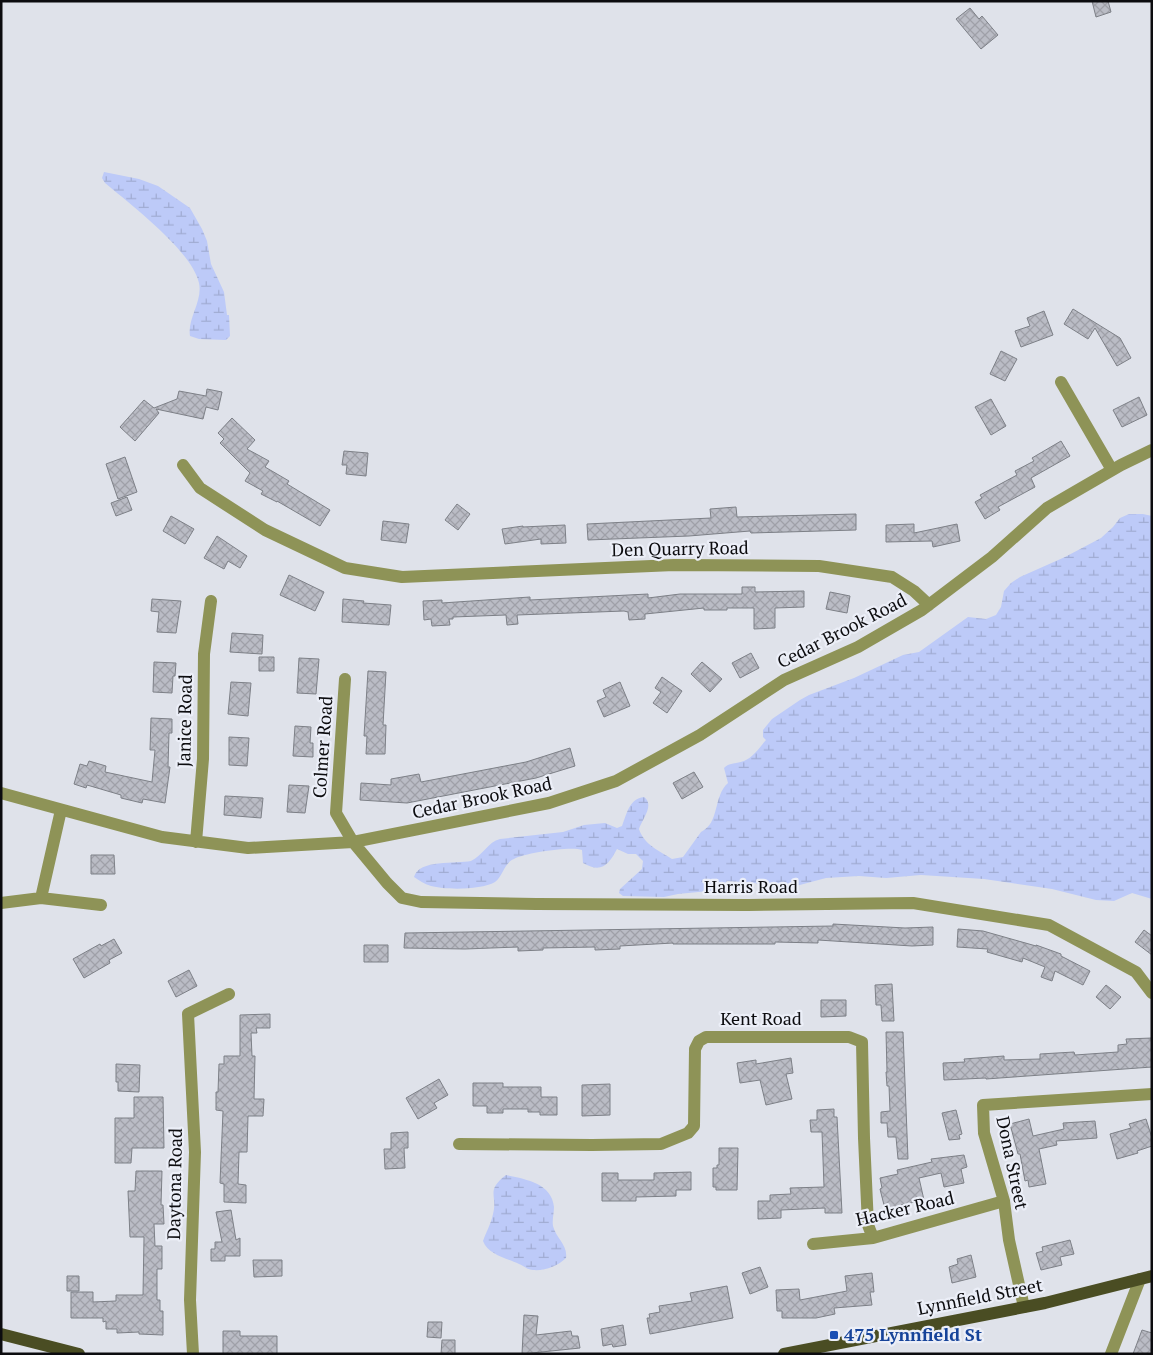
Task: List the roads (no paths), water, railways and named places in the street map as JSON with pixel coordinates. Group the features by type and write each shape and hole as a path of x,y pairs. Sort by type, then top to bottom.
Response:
{"main road":[{"name":"Lynnfield Street","path":"784,1354 835,1349 1146,1278"},
{"path":"1,1334 79,1354"}],"street":[{"path":"1061,382 1112,470"},
{"path":"929,605 992,556 1047,508 1112,470 1152,450"},
{"name":"Den Quarry Road","path":"183,465 200,488 265,530 345,568 402,577 674,565 819,566 892,577 929,605"},
{"name":"Janice Road","path":"196,842 203,759 204,654 211,601"},
{"name":"Cedar Brook Road","path":"1,793 162,837 248,848 353,842 549,803 616,781 700,735 784,680 858,647 929,605"},
{"name":"Colmer Road","path":"345,679 336,813 353,842"},
{"path":"41,898 60,810"},
{"name":"Harris Road","path":"353,842 394,891 402,898 421,902 719,904 913,902 1048,925 1136,972 1152,993"},
{"path":"1,903 41,898 101,905"},
{"name":"Daytona Road","path":"193,1354 190,1300 195,1152 188,1014 228,994"},
{"name":"Kent Road","path":"459,1144 661,1144 688,1133 694,1126 696,1049 700,1041 706,1037 849,1037 862,1042 868,1225 873,1238"},
{"name":"Dona Street","path":"1024,1307 1009,1240 1004,1201 984,1133 982,1105 1152,1094"},
{"name":"Hacker Road","path":"813,1244 873,1238 1004,1201"},
{"path":"1111,1354 1146,1278"}],"place":[{"name":"475 Lynnfield St","path":"834,1335"}]}
